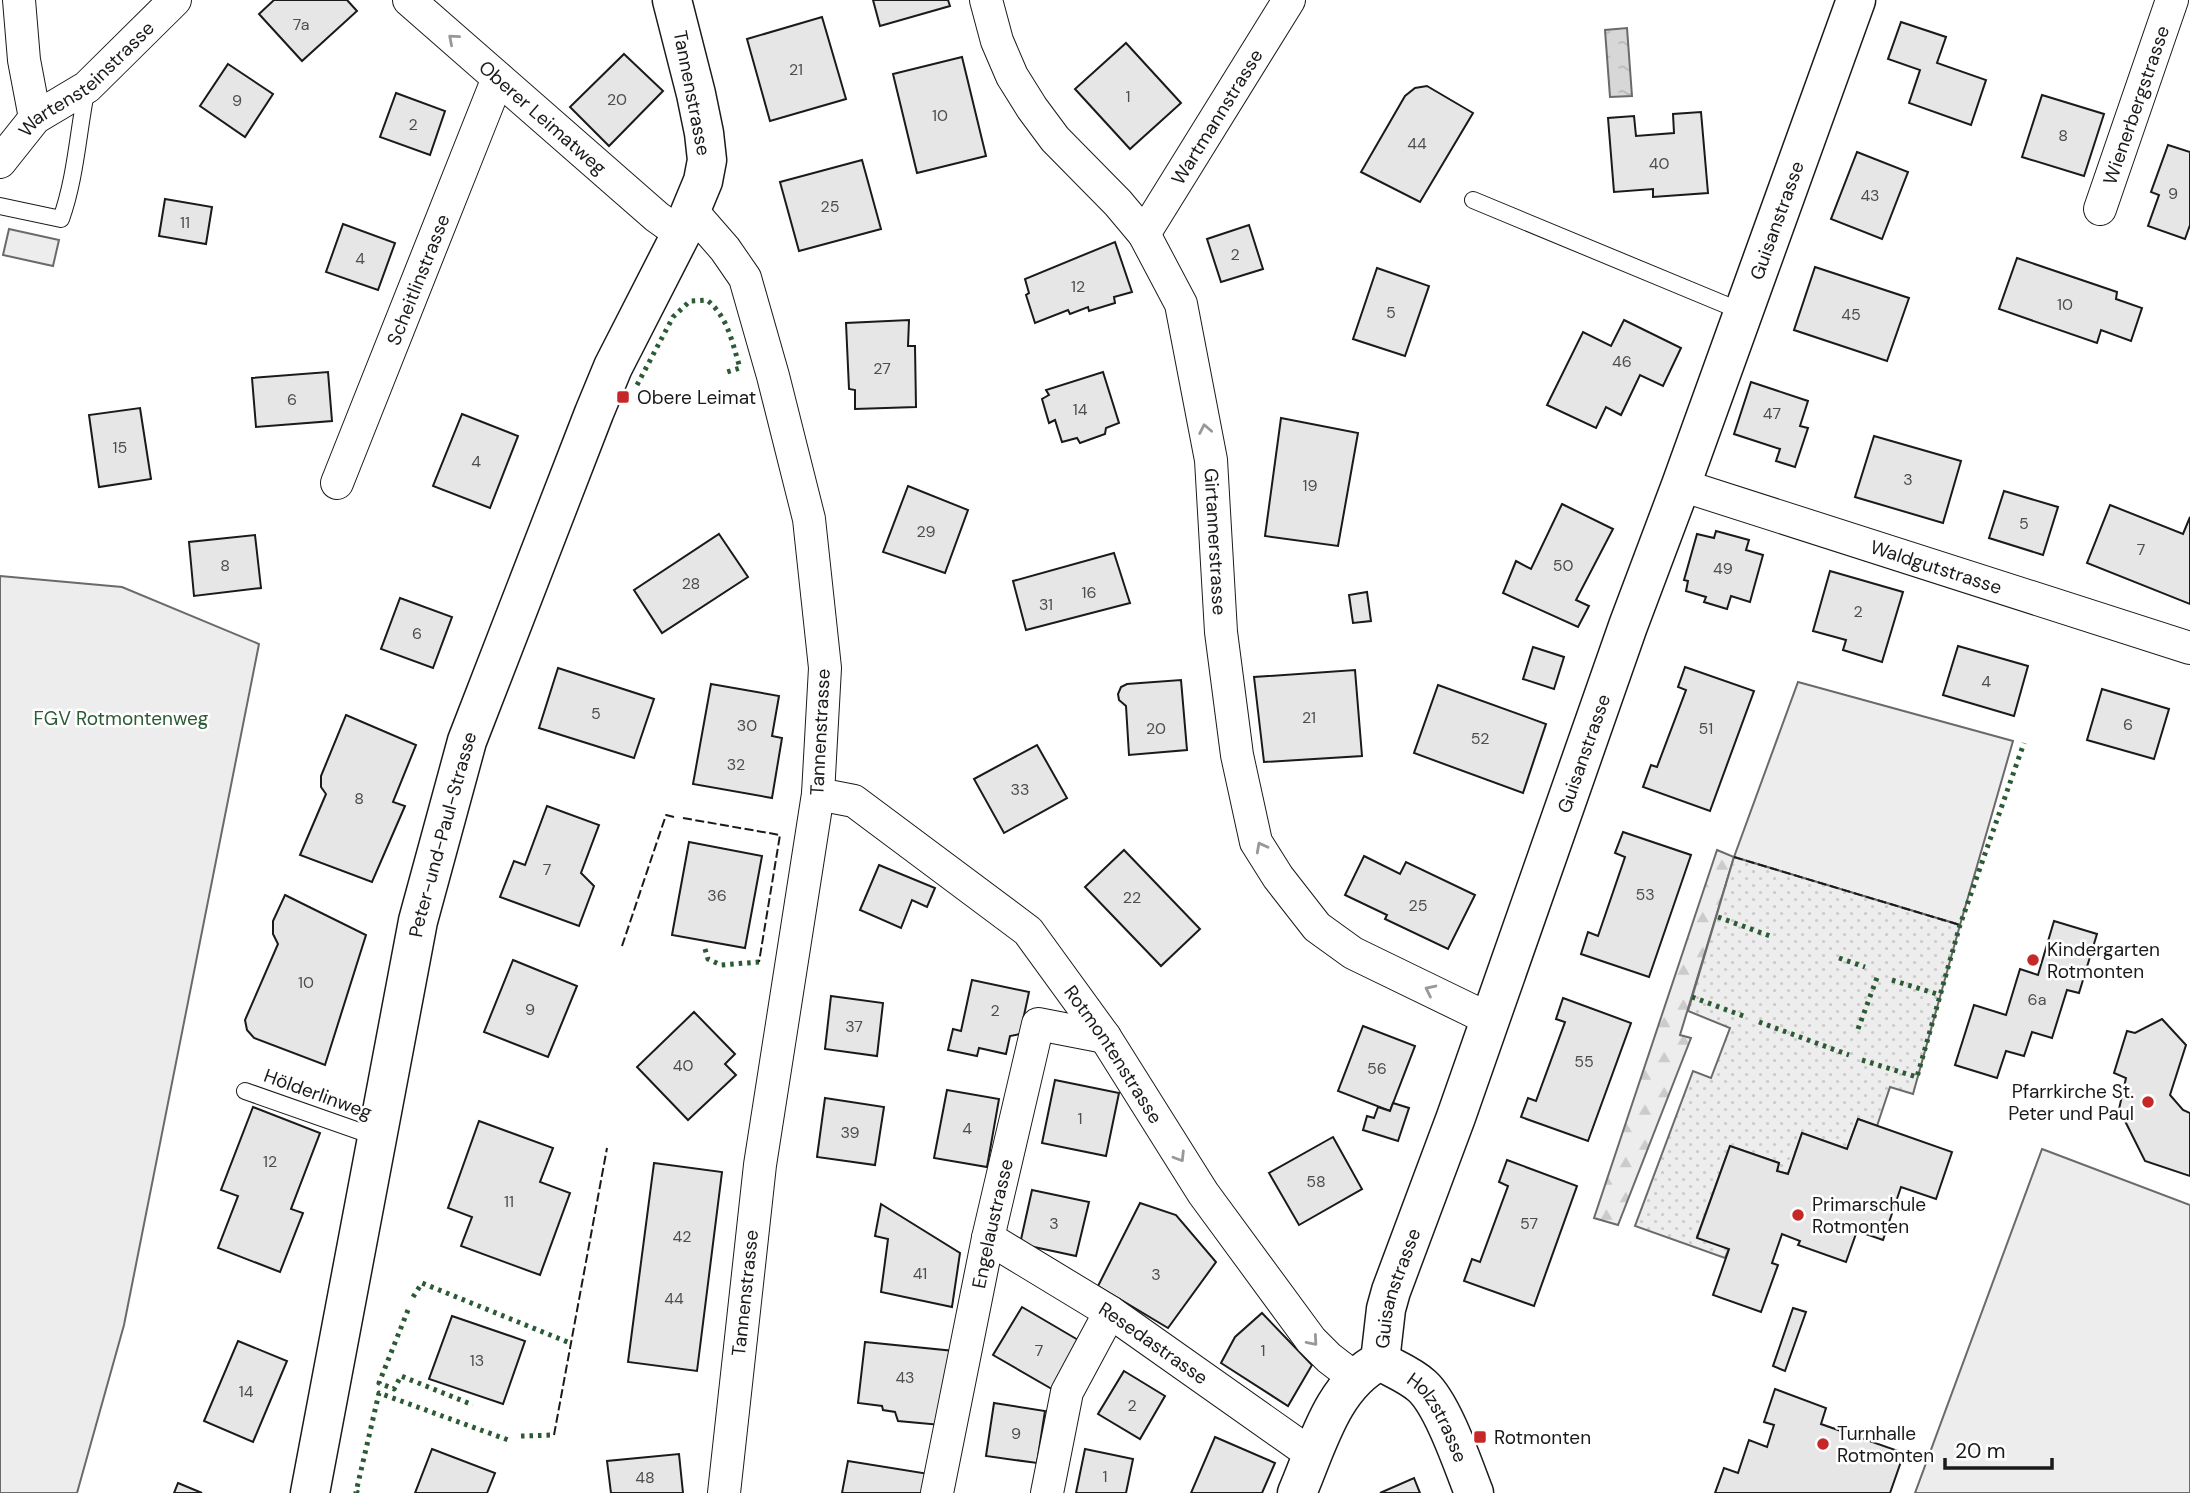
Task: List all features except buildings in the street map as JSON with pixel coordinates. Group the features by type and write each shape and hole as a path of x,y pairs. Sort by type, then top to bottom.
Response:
{"street":[{"path":"19,0 24,60 35,118"},
{"name":"Wartensteinstrasse","path":"0,162 35,118 87,87 175,0"},
{"name":"Oberer Leimatweg","path":"409,0 657,217 686,222"},
{"name":"Tannenstrasse","path":"672,0 696,93 707,160 703,181 686,222 725,249 745,278 809,519 825,668 818,794 760,1166 724,1493"},
{"name":"Girtannerstrasse","path":"986,0 997,41 1012,76 1032,108 1055,139 1118,203 1144,234 1181,304 1211,460 1221,632 1237,755 1256,842 1278,877 1317,927 1353,953 1491,1020"},
{"name":"Wartmannstrasse","path":"1144,234 1289,0"},
{"name":"Guisanstrasse","path":"1297,1493 1331,1413 1367,1369 1391,1291 1491,1020 1568,793 1856,0"},
{"name":"Wienerbergstrasse","path":"2100,208 2172,0"},
{"name":"Scheitlinstrasse","path":"337,483 498,78"},
{"name":"Peter-und-Paul-Strasse","path":"310,1493 418,921 467,741 613,367 686,222"},
{"name":"Waldgutstrasse","path":"1681,485 2190,648"},
{"name":"Rotmontenstrasse","path":"818,794 854,801 1028,931 1105,1037 1203,1193 1311,1340 1329,1358 1367,1369"},
{"name":"Engelaustrasse","path":"937,1493 988,1238 1038,1024 1105,1037"},
{"name":"Resedastrasse","path":"988,1238 1110,1312 1314,1456"},
{"path":"1047,1493 1067,1392 1110,1312"},
{"name":"Holzstrasse","path":"1367,1369 1423,1387 1452,1437 1474,1493"}],"lane":[{"path":"0,206 61,219 69,194 87,87"},
{"path":"1473,200 1743,312"},
{"name":"Hölderlinweg","path":"245,1091 376,1137"}],"shaded area":[{"path":"9,229 59,240 53,266 3,255"},
{"name":"FGV Rotmontenweg","path":"0,576 122,587 259,644 124,1325 77,1493 0,1493"},
{"path":"1798,682 2013,741 1960,925 1734,857"},
{"path":"2042,1149 2190,1205 2190,1493 1915,1493"}],"green space":[{"path":"1717,850 1734,857 1680,1035 1691,1038 1618,1225 1594,1218"},
{"path":"1734,857 1960,925 1913,1094 1890,1087 1877,1126 1858,1119 1847,1149 1802,1133 1788,1174 1777,1171 1779,1163 1730,1146 1697,1237 1729,1249 1725,1258 1635,1226 1693,1071 1711,1078 1730,1028 1688,1011"}],"water":[{"path":"1627,28 1632,96 1610,97 1605,30"}],"hedge":[{"path":"637,385 673,317 690,301 707,300 725,322 740,368 724,373"},
{"path":"1862,1060 1917,1077 1960,925 2024,743"},
{"path":"1718,917 1770,936"},
{"path":"705,949 708,959 721,965 759,962"},
{"path":"1839,958 1865,967"},
{"path":"1858,1029 1878,975"},
{"path":"1892,980 1940,995"},
{"path":"1692,997 1746,1017"},
{"path":"1759,1022 1849,1055"},
{"path":"413,1297 422,1283 570,1343"},
{"path":"408,1310 379,1383 394,1389 401,1376 473,1405"},
{"path":"359,1493 356,1492 379,1393 511,1441"},
{"path":"521,1436 554,1435"}],"fence":[{"path":"622,946 666,815 674,817"},
{"path":"683,818 780,835 759,962"},
{"path":"1734,857 1960,925"},
{"path":"554,1435 607,1148"}],"place":[{"name":"Obere Leimat","path":"623,397"},
{"name":"Kindergarten Rotmonten","path":"2033,960"},
{"name":"Pfarrkirche St. Peter und Paul","path":"2148,1102"},
{"name":"Primarschule Rotmonten","path":"1798,1215"},
{"name":"Rotmonten","path":"1480,1437"},
{"name":"Turnhalle Rotmonten","path":"1823,1444"}]}
